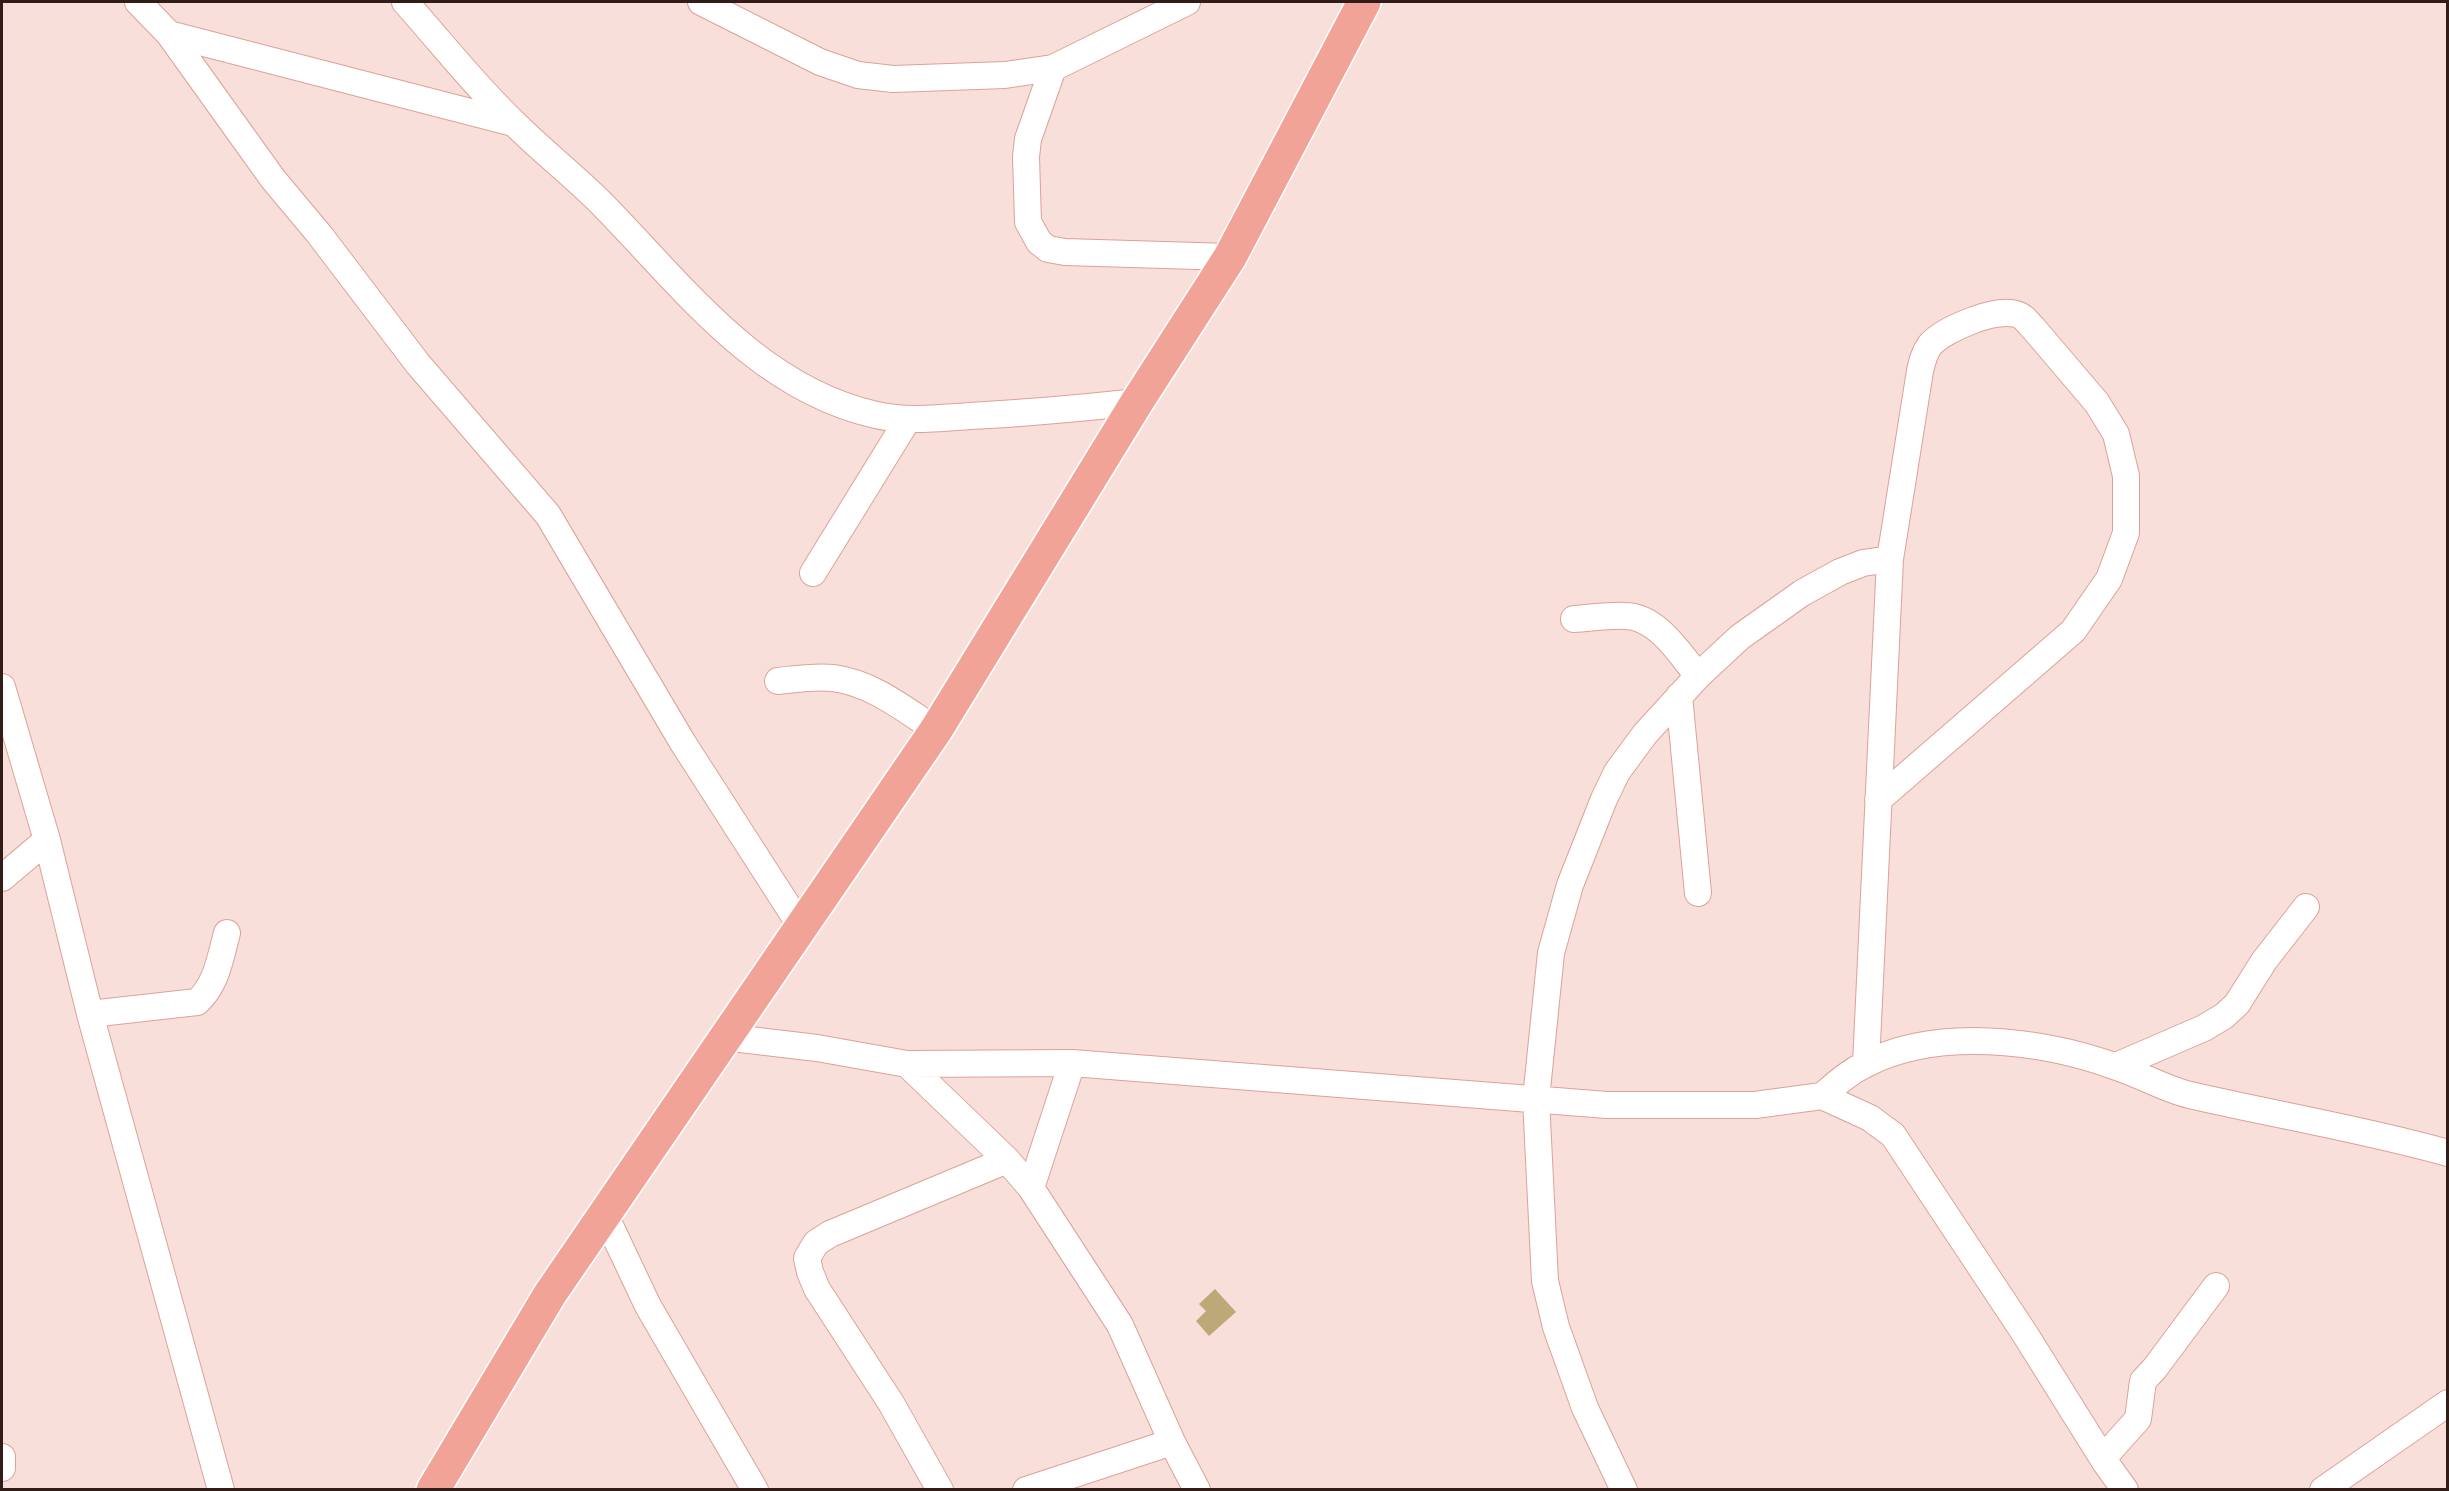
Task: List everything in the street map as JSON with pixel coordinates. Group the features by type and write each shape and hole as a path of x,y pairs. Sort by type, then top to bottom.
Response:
{"main road":[{"path":"433,1490 550,1293 606,1215 800,925 936,730 1137,402 1230,257 1364,2"}],"street":[{"path":"138,2 169,34 273,179 319,234 418,364 548,515 682,743 800,925"},
{"path":"405,2 513,123 582,184 713,321 753,357 798,384 848,408 878,416 908,419 1047,412 1137,402"},
{"path":"701,2 803,55 858,75 893,79 1005,75 1053,68 1187,2"},
{"path":"169,34 513,123"},
{"path":"1053,68 1027,148 1028,222 1039,242 1048,249 1065,252 1230,257"},
{"path":"1866,1064 1878,800 1890,559 1920,371 1925,353 1941,336 1974,320 2003,313 2015,314 2024,318 2097,403 2116,434 2126,476 2127,532 2109,579 2073,631 1878,800"},
{"path":"813,573 908,419"},
{"path":"1624,1490 1585,1408 1556,1327 1545,1281 1536,1099 1551,952 1570,885 1604,798 1617,772 1645,734 1698,676 1740,637 1802,593 1840,572 1863,563 1890,559"},
{"path":"1574,619 1628,615 1646,621 1666,637 1698,676"},
{"path":"778,681 817,677 858,685 888,698 936,730"},
{"path":"2,687 48,840 90,1014 221,1490"},
{"path":"1679,696 1698,893"},
{"path":"2,878 48,840"},
{"path":"2116,1066 2204,1028 2224,1016 2237,1004 2264,961 2306,906"},
{"path":"90,1014 197,1002 208,992 215,977 227,933"},
{"path":"724,1037 817,1048 907,1064 1072,1063 1607,1105 1744,1106 1822,1096 1870,1118 1893,1135 1967,1244 2125,1490"},
{"path":"1822,1096 1848,1074 1866,1064 1917,1046 1943,1042 2030,1046 2086,1057 2116,1066 2186,1094 2448,1153"},
{"path":"1031,1188 1072,1063"},
{"path":"907,1064 1008,1160 1031,1188 1120,1325 1172,1442 1197,1490"},
{"path":"940,1490 891,1403 817,1289 807,1258 816,1243 830,1234 1008,1160"},
{"path":"606,1215 648,1306 755,1490"},
{"path":"2103,1458 2138,1419 2140,1389 2143,1381 2216,1286"},
{"path":"2323,1490 2448,1404"},
{"path":"1026,1490 1172,1442"},
{"path":"2,1457 2,1468"}],"building":[{"path":"1215,1289 1236,1312 1209,1336 1196,1321 1206,1311 1199,1304"}]}
